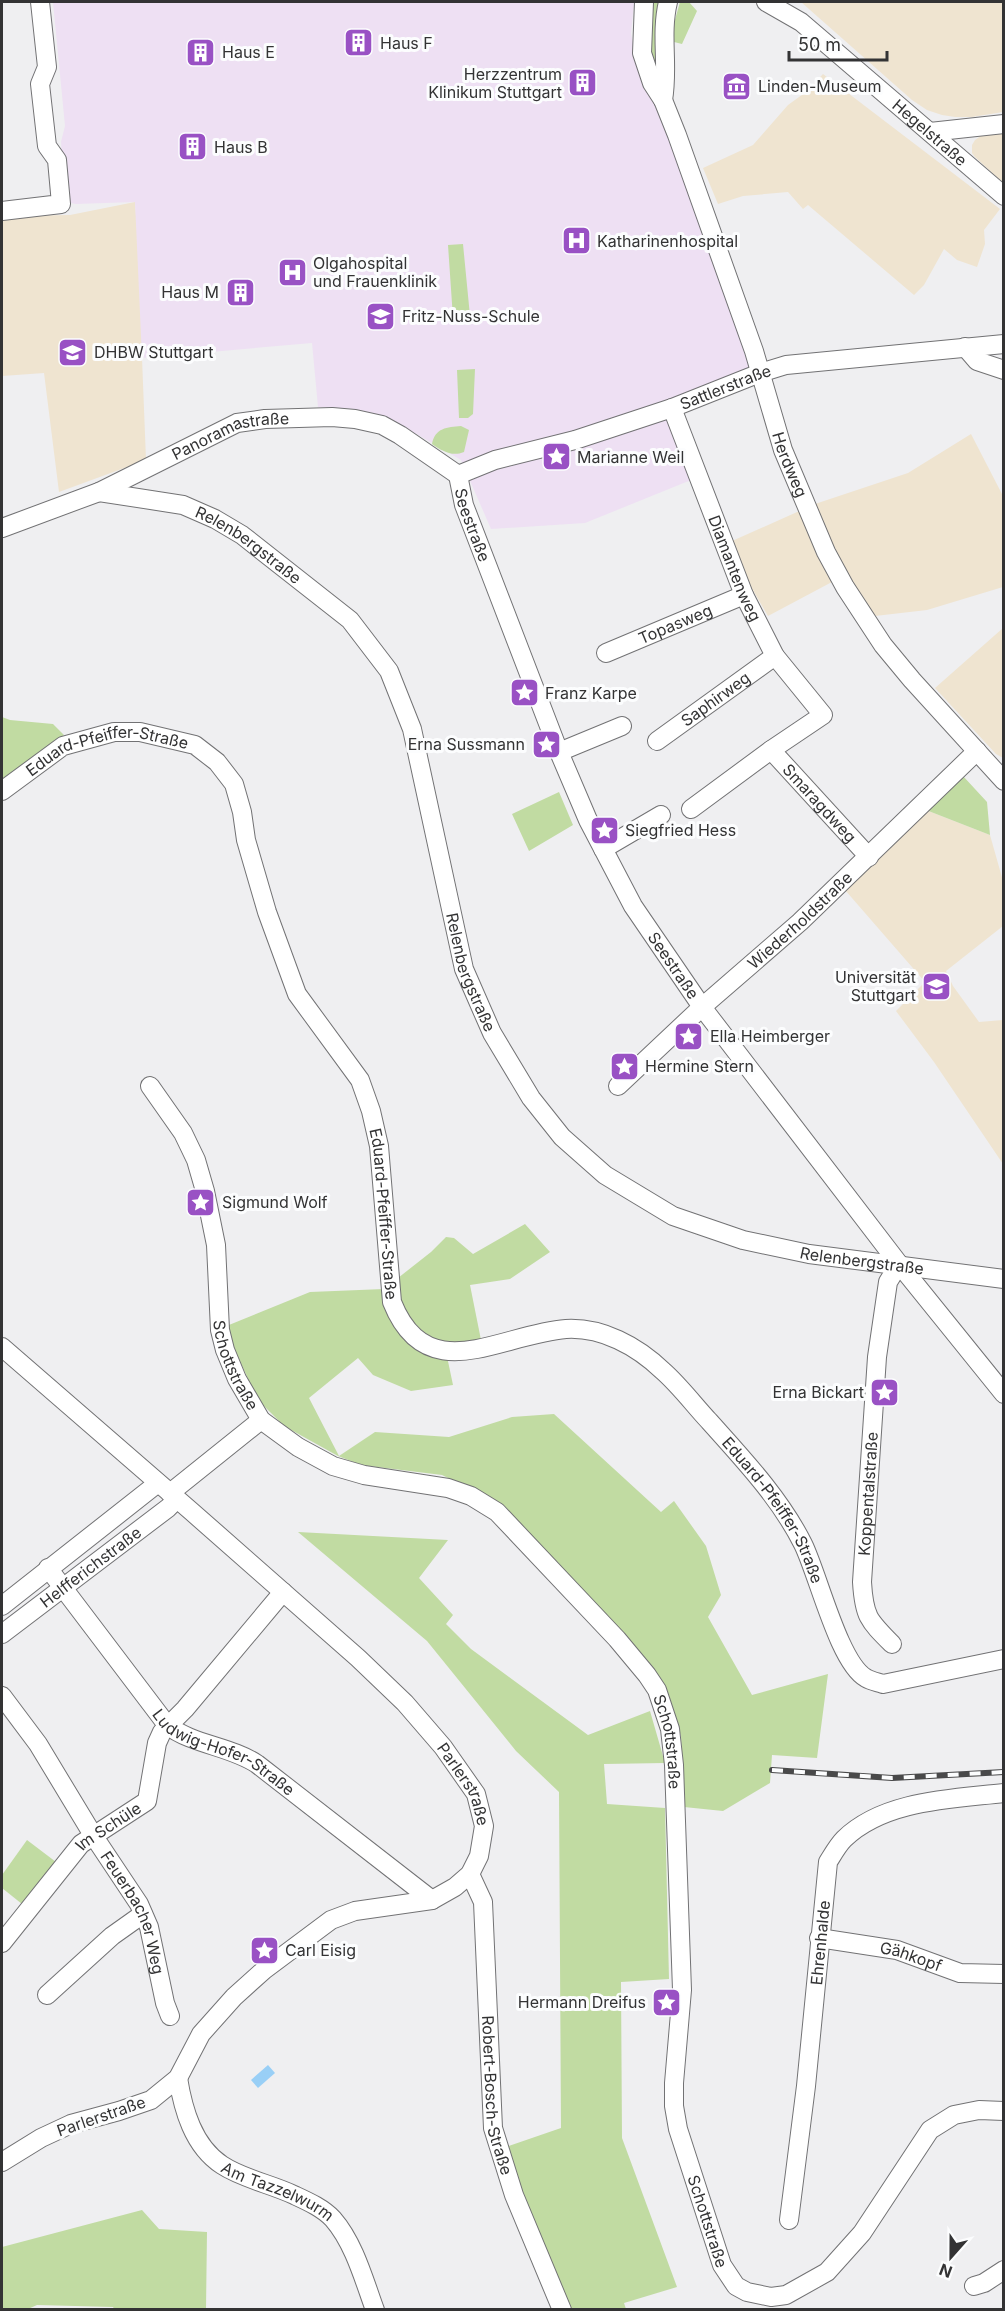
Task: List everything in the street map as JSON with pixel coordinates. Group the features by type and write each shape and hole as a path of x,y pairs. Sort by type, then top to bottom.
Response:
{"street":[{"path":"2,211 61,204 57,160 47,146 40,84 47,67 40,2"},
{"name":"Herdweg","path":"644,2 642,53 652,83 663,100 760,373 783,450 809,514 845,587 883,645 1004,781"},
{"name":"Herdweg","path":"663,100 666,84 664,26 668,2"},
{"name":"Hegelstraße","path":"766,2 801,22 1004,196"},
{"name":"Hegelstraße","path":"788,2 801,22"},
{"path":"930,132 1004,124"},
{"name":"Sattlerstraße","path":"458,475 495,460 575,440 672,408 786,365 1004,344"},
{"path":"965,347 977,361 1004,369"},
{"name":"Diamantenweg","path":"672,408 744,595 776,657 823,716"},
{"name":"Panoramastraße","path":"2,528 99,492 237,423 265,419 332,417 382,425 458,475"},
{"name":"Seestraße","path":"458,475 464,505 559,752 603,849 633,906 702,1007 899,1264 1004,1394"},
{"name":"Relenbergstraße","path":"99,492 183,504 242,535 350,620 388,671 412,729 464,969 492,1033 531,1098 562,1137 605,1174 673,1216 743,1240 798,1252 1004,1279"},
{"name":"Topasweg","path":"606,653 744,595"},
{"name":"Saphirweg","path":"657,741 776,657"},
{"name":"Smaragdweg","path":"691,809 771,750 823,716"},
{"path":"559,752 622,726"},
{"name":"Eduard-Pfeiffer-Straße","path":"2,791 63,746 114,732 140,732 195,745 217,762 234,784 242,812 246,840 267,912 297,994 360,1080 364,1090 379,1146 392,1302 400,1321 411,1335 425,1345 449,1352 566,1329 599,1332 630,1345 663,1370 743,1459 780,1505 803,1544 838,1636 853,1666 865,1678 883,1684 1004,1659"},
{"name":"Smaragdweg","path":"771,750 869,857"},
{"name":"Wiederholdstraße","path":"618,1086 702,1007 801,922 977,751"},
{"path":"603,849 661,815"},
{"name":"Schottstraße","path":"150,1086 183,1133 196,1160 216,1245 220,1330 225,1350 237,1379 261,1420 298,1448 333,1466 364,1475 448,1488 471,1496 497,1512 617,1639 657,1690 670,1729 674,1765 681,1990 674,2066 674,2106 678,2129 722,2265 736,2286 759,2295 771,2297 786,2295 827,2272 862,2233 930,2130 954,2115 979,2110 1004,2111"},
{"name":"Koppentalstraße","path":"892,1644 871,1624 863,1603 862,1582 877,1357 888,1282 899,1264"},
{"path":"4,1354 169,1492"},
{"name":"Helfferichstraße","path":"2,1606 48,1568 169,1492 261,1420"},
{"name":"Helfferichstraße","path":"2,1634 168,1508 169,1492"},
{"name":"Parlerstraße","path":"2,2162 41,2138 71,2124 151,2100 178,2078 201,2034 234,1997 264,1970 331,1920 355,1911 432,1900 455,1887 470,1874 479,1856 484,1836 482,1811 476,1794 443,1747 405,1703 358,1658 169,1492"},
{"name":"Ludwig-Hofer-Straße","path":"48,1568 167,1725 187,1736 241,1754 257,1764 432,1900"},
{"name":"Im Schüle","path":"2,1942 81,1844 147,1801 157,1743 167,1725 185,1709 283,1592"},
{"name":"Feuerbacher Weg","path":"2,1696 38,1744 93,1835 139,1904 149,1927 165,2003 170,2016"},
{"name":"Ehrenhalde","path":"789,2220 806,2086 828,1862 843,1840 861,1825 891,1812 924,1801 1004,1793"},
{"name":"Robert-Bosch-Straße","path":"470,1874 483,1902 493,2128 514,2195 562,2310"},
{"path":"47,1995 112,1936 143,1914"},
{"name":"Gähkopf","path":"819,1938 897,1950 960,1973 1004,1974"},
{"name":"Am Tazzelwurm","path":"178,2078 185,2114 206,2150 221,2165 302,2199 332,2217 346,2237 375,2310"},
{"path":"974,2286 984,2283 1004,2270"}],"shaded area":[{"name":"Katharinenhospital","path":"53,2 634,2 631,34 643,85 659,106 756,372 672,403 701,476 585,523 491,529 461,460 396,422 356,409 318,407 312,343 142,358 135,202 76,204 65,202 61,142 65,126"},
{"path":"801,2 1003,2 1003,112 955,117 927,110 912,100"},
{"path":"823,74 1000,209 984,230 985,244 977,267 957,260 944,249 924,285 914,295 808,205 803,209 788,192 743,196 718,204 703,168 753,145 788,105 806,92"},
{"path":"1003,131 1003,183 975,157 972,153 972,145 985,133"},
{"name":"DHBW Stuttgart","path":"135,202 146,346 142,358 146,460 59,492 44,373 2,376 2,216 70,215"},
{"path":"971,434 1003,496 1003,587 927,610 875,616 847,574 768,616 747,580 732,541 815,504 908,473"},
{"path":"1003,628 1003,758 996,754 935,688"},
{"name":"Universität Stuttgart","path":"926,810 990,835 1003,881 1003,926 946,971 953,986 979,1022 1003,1020 1003,1164 934,1062 896,1011 925,982 845,890"}],"green space":[{"path":"651,2 659,2 655,63 653,63 650,51"},
{"path":"680,2 689,2 697,11 682,44 674,42 674,23"},
{"path":"463,244 470,316 453,318 448,245"},
{"path":"475,369 473,414 468,418 459,418 457,370"},
{"path":"461,426 469,430 464,452 451,454 432,444 439,432 446,428"},
{"path":"2,717 10,720 53,724 64,735 2,779"},
{"path":"963,776 987,802 990,835 926,810"},
{"path":"559,792 573,825 529,851 512,814"},
{"path":"525,1224 550,1252 510,1279 470,1285 481,1340 445,1347 453,1385 411,1391 373,1375 358,1358 309,1398 339,1456 375,1432 449,1437 512,1417 554,1414 661,1512 674,1501 706,1546 721,1595 708,1617 752,1695 828,1674 817,1758 772,1755 770,1783 723,1811 684,1807 681,1736 664,1683 623,1632 472,1490 442,1475 361,1465 338,1456 284,1426 258,1400 224,1327 310,1292 384,1289 431,1252 446,1237 454,1238 473,1254"},
{"path":"298,1532 448,1540 419,1578 453,1615 446,1624 471,1649 588,1735 650,1711 665,1763 604,1764 607,1804 665,1808 669,1979 621,1982 622,2138 677,2287 624,2303 626,2309 571,2309 500,2149 561,2128 559,1792 516,1751 427,1641"},
{"path":"27,1840 56,1862 22,1904 2,1888 2,1875"},
{"path":"142,2210 159,2229 207,2232 206,2309 115,2310 113,2307 37,2305 28,2309 2,2309 2,2247"}],"water":[{"path":"268,2065 275,2073 258,2088 251,2080"}],"railway":[{"path":"772,1770 892,1778 1004,1772"}],"place":[{"name":"Haus F","path":"359,43"},
{"name":"Haus E","path":"201,52"},
{"name":"Herzzentrum Klinikum Stuttgart","path":"583,83"},
{"name":"Linden-Museum","path":"737,86"},
{"name":"Haus B","path":"193,147"},
{"name":"Katharinenhospital","path":"576,241"},
{"name":"Olgahospital und Frauenklinik","path":"292,272"},
{"name":"Haus M","path":"240,292"},
{"name":"Fritz-Nuss-Schule","path":"381,316"},
{"name":"DHBW Stuttgart","path":"73,352"},
{"name":"Marianne Weil","path":"556,457"},
{"name":"Franz Karpe","path":"524,693"},
{"name":"Erna Sussmann","path":"546,744"},
{"name":"Siegfried Hess","path":"604,830"},
{"name":"Universität Stuttgart","path":"937,986"},
{"name":"Ella Heimberger","path":"689,1036"},
{"name":"Hermine Stern","path":"624,1066"},
{"name":"Sigmund Wolf","path":"201,1202"},
{"name":"Erna Bickart","path":"885,1392"},
{"name":"Carl Eisig","path":"264,1950"},
{"name":"Hermann Dreifus","path":"667,2002"}]}
